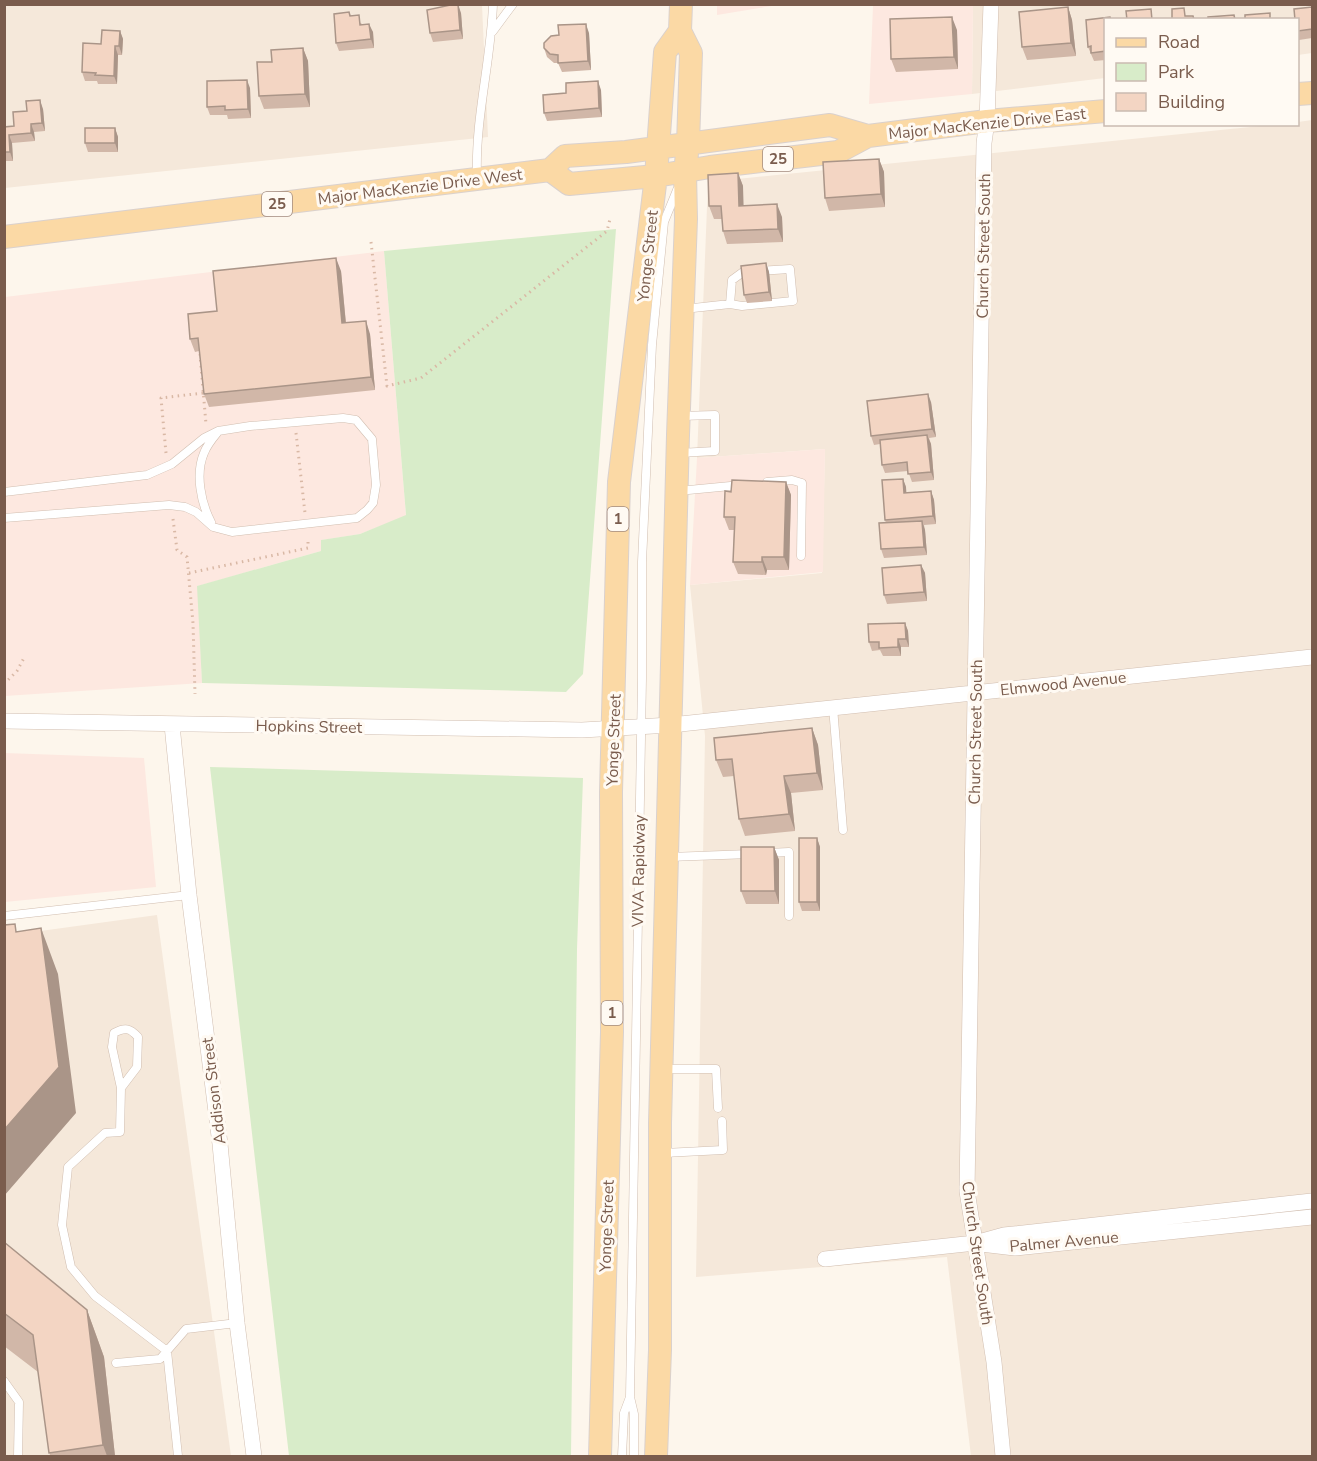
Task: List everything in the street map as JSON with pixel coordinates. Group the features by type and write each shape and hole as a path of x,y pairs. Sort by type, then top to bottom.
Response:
{"main road":[{"name":"Yonge Street","path":"656,1456 660,1350 662,1069 676,491 686,219 685,172 691,53 680,31 681,4"},
{"name":"Yonge Street","path":"600,1456 612,1032 610,792 614,728 619,482 656,176 665,52 680,31"},
{"name":"Major MacKenzie Drive East","path":"685,172 838,152 868,136 987,121 1104,111"},
{"name":"Major MacKenzie Drive East","path":"688,144 830,125 868,136"},
{"name":"Major MacKenzie Drive West","path":"4,237 550,170 565,156 626,152 688,144"},
{"name":"25","path":"550,170 568,184 685,172"}],"street":[{"name":"Church Street South","path":"991,4 987,121 984,143 967,1191 994,1362 1003,1456"},
{"name":"Elmwood Avenue","path":"641,726 1312,657"},
{"name":"Hopkins Street","path":"4,720 582,730 641,726"},
{"name":"Addison Street","path":"172,724 189,896 220,1144 237,1323 254,1456"},
{"name":"Palmer Avenue","path":"975,1243 1004,1234 1312,1201"},
{"name":"Palmer Avenue","path":"975,1243 1015,1248 1312,1217"},
{"path":"825,1260 975,1243"}],"lane":[{"path":"477,179 476,146 492,33 493,4"},
{"path":"492,33 513,4"},
{"name":"VIVA Rapidway","path":"634,1456 634,1413 630,1397 642,562 652,345 664,222 685,172"},
{"path":"682,309 793,301 790,269 743,272 732,280 730,304"},
{"name":"VIVA Rapidway","path":"641,311 652,345"},
{"path":"677,453 715,451 715,415 678,417"},
{"path":"4,492 147,475 172,464 204,438 218,431 343,418 356,420 372,439 376,485 373,503 357,518 232,532 213,527 196,512 185,507 169,505 4,518"},
{"path":"213,527 201,496 201,464 206,448 218,431"},
{"path":"760,483 792,480 802,483 801,556"},
{"path":"676,491 749,484"},
{"path":"727,496 728,487"},
{"path":"833,707 843,831"},
{"path":"668,857 789,852 789,916"},
{"path":"4,916 189,896"},
{"path":"121,1088 137,1067 138,1037 131,1030 123,1028 114,1033 112,1047 121,1088 120,1132 105,1133 68,1167 62,1225 71,1267 89,1289 167,1351 178,1456"},
{"path":"662,1069 716,1070 718,1108"},
{"path":"661,1153 723,1150 722,1121"},
{"path":"116,1363 160,1359 186,1329 237,1323"},
{"path":"4,1381 19,1402 18,1456"},
{"name":"VIVA Rapidway","path":"622,1456 624,1413 630,1397"}],"path":[{"path":"371,242 387,386 421,378 608,231 610,219"},
{"path":"200,354 206,424"},
{"path":"166,458 161,398 203,393"},
{"path":"296,431 305,516"},
{"path":"172,513 177,550 187,557 193,623 195,694"},
{"path":"189,573 308,548 308,539"},
{"path":"4,684 17,671 25,656"}],"shaded area":[{"path":"4,5 482,5 488,137 5,188"},
{"path":"717,5 778,5 717,15"},
{"path":"973,5 1312,5 1312,53 1299,55 1299,18 1104,18 1104,78 972,94"},
{"path":"973,5 972,94 869,104 873,6"},
{"path":"1312,120 1312,1456 971,1456 947,1257 696,1277 705,736 690,585 822,573 825,449 697,458 708,182 1260,126 1299,126 1299,122"},
{"path":"384,251 406,516 360,534 322,540 321,551 198,586 202,683 5,696 5,297"},
{"path":"825,449 823,572 690,585 697,458"},
{"path":"5,753 144,758 156,887 5,902"},
{"path":"157,915 231,1456 5,1456 4,936"}],"green space":[{"path":"616,229 583,674 566,692 202,683 197,586 321,551 321,540 360,534 406,515 384,251"},
{"path":"210,767 583,778 577,949 571,1456 289,1456"}],"building":[{"path":"458,4 460,30 430,33 427,10"},
{"path":"1068,7 1071,43 1022,47 1019,12"},
{"path":"1312,7 1312,29 1299,31 1299,18 1295,18 1294,9"},
{"path":"1184,8 1185,16 1193,16 1194,18 1172,18 1172,9"},
{"path":"1151,9 1152,18 1127,18 1126,11"},
{"path":"349,12 350,16 359,15 360,25 369,24 371,39 336,43 334,14"},
{"path":"1270,13 1270,18 1245,18 1245,15"},
{"path":"1234,15 1235,18 1208,18"},
{"path":"952,17 954,57 891,59 890,19"},
{"path":"1110,17 1104,18 1104,51 1091,53 1091,46 1088,47 1086,20"},
{"path":"586,24 588,61 558,63 558,55 550,54 544,48 544,43 551,36 559,35 558,25"},
{"path":"102,30 120,31 119,46 115,46 114,76 82,72 83,43 101,44"},
{"path":"303,48 305,94 259,96 257,62 272,62 271,50"},
{"path":"247,80 248,109 225,110 225,106 207,107 207,81"},
{"path":"598,81 599,108 544,113 543,95 566,93 566,83"},
{"path":"40,100 42,123 31,124 31,133 9,135 10,152 4,152 4,127 14,126 13,112 27,111 26,101"},
{"path":"85,128 115,128 115,143 85,143"},
{"path":"879,159 881,194 825,198 823,162"},
{"path":"738,173 739,206 777,204 778,229 723,231 721,206 709,206 708,175"},
{"path":"336,258 342,323 366,321 371,377 204,394 198,338 190,339 188,314 217,311 213,271"},
{"path":"766,263 769,292 744,295 741,266"},
{"path":"928,394 932,429 871,436 867,401"},
{"path":"927,435 931,472 908,474 907,462 882,465 880,440"},
{"path":"903,479 904,493 931,491 933,516 885,520 882,480"},
{"path":"732,480 786,482 784,557 762,557 762,562 733,562 735,517 724,517 725,491 731,492"},
{"path":"922,521 924,547 881,549 879,523"},
{"path":"921,565 924,592 884,595 882,568"},
{"path":"905,623 906,639 898,639 898,647 879,648 879,642 869,642 868,624"},
{"path":"812,728 817,773 784,776 789,814 739,819 732,759 716,760 714,738"},
{"path":"799,838 817,838 817,902 799,902"},
{"path":"741,847 774,847 775,891 741,891"},
{"path":"15,924 16,932 41,928 59,1067 4,1130 4,925"},
{"path":"4,1242 87,1310 103,1445 49,1453 33,1335 4,1313"}]}
